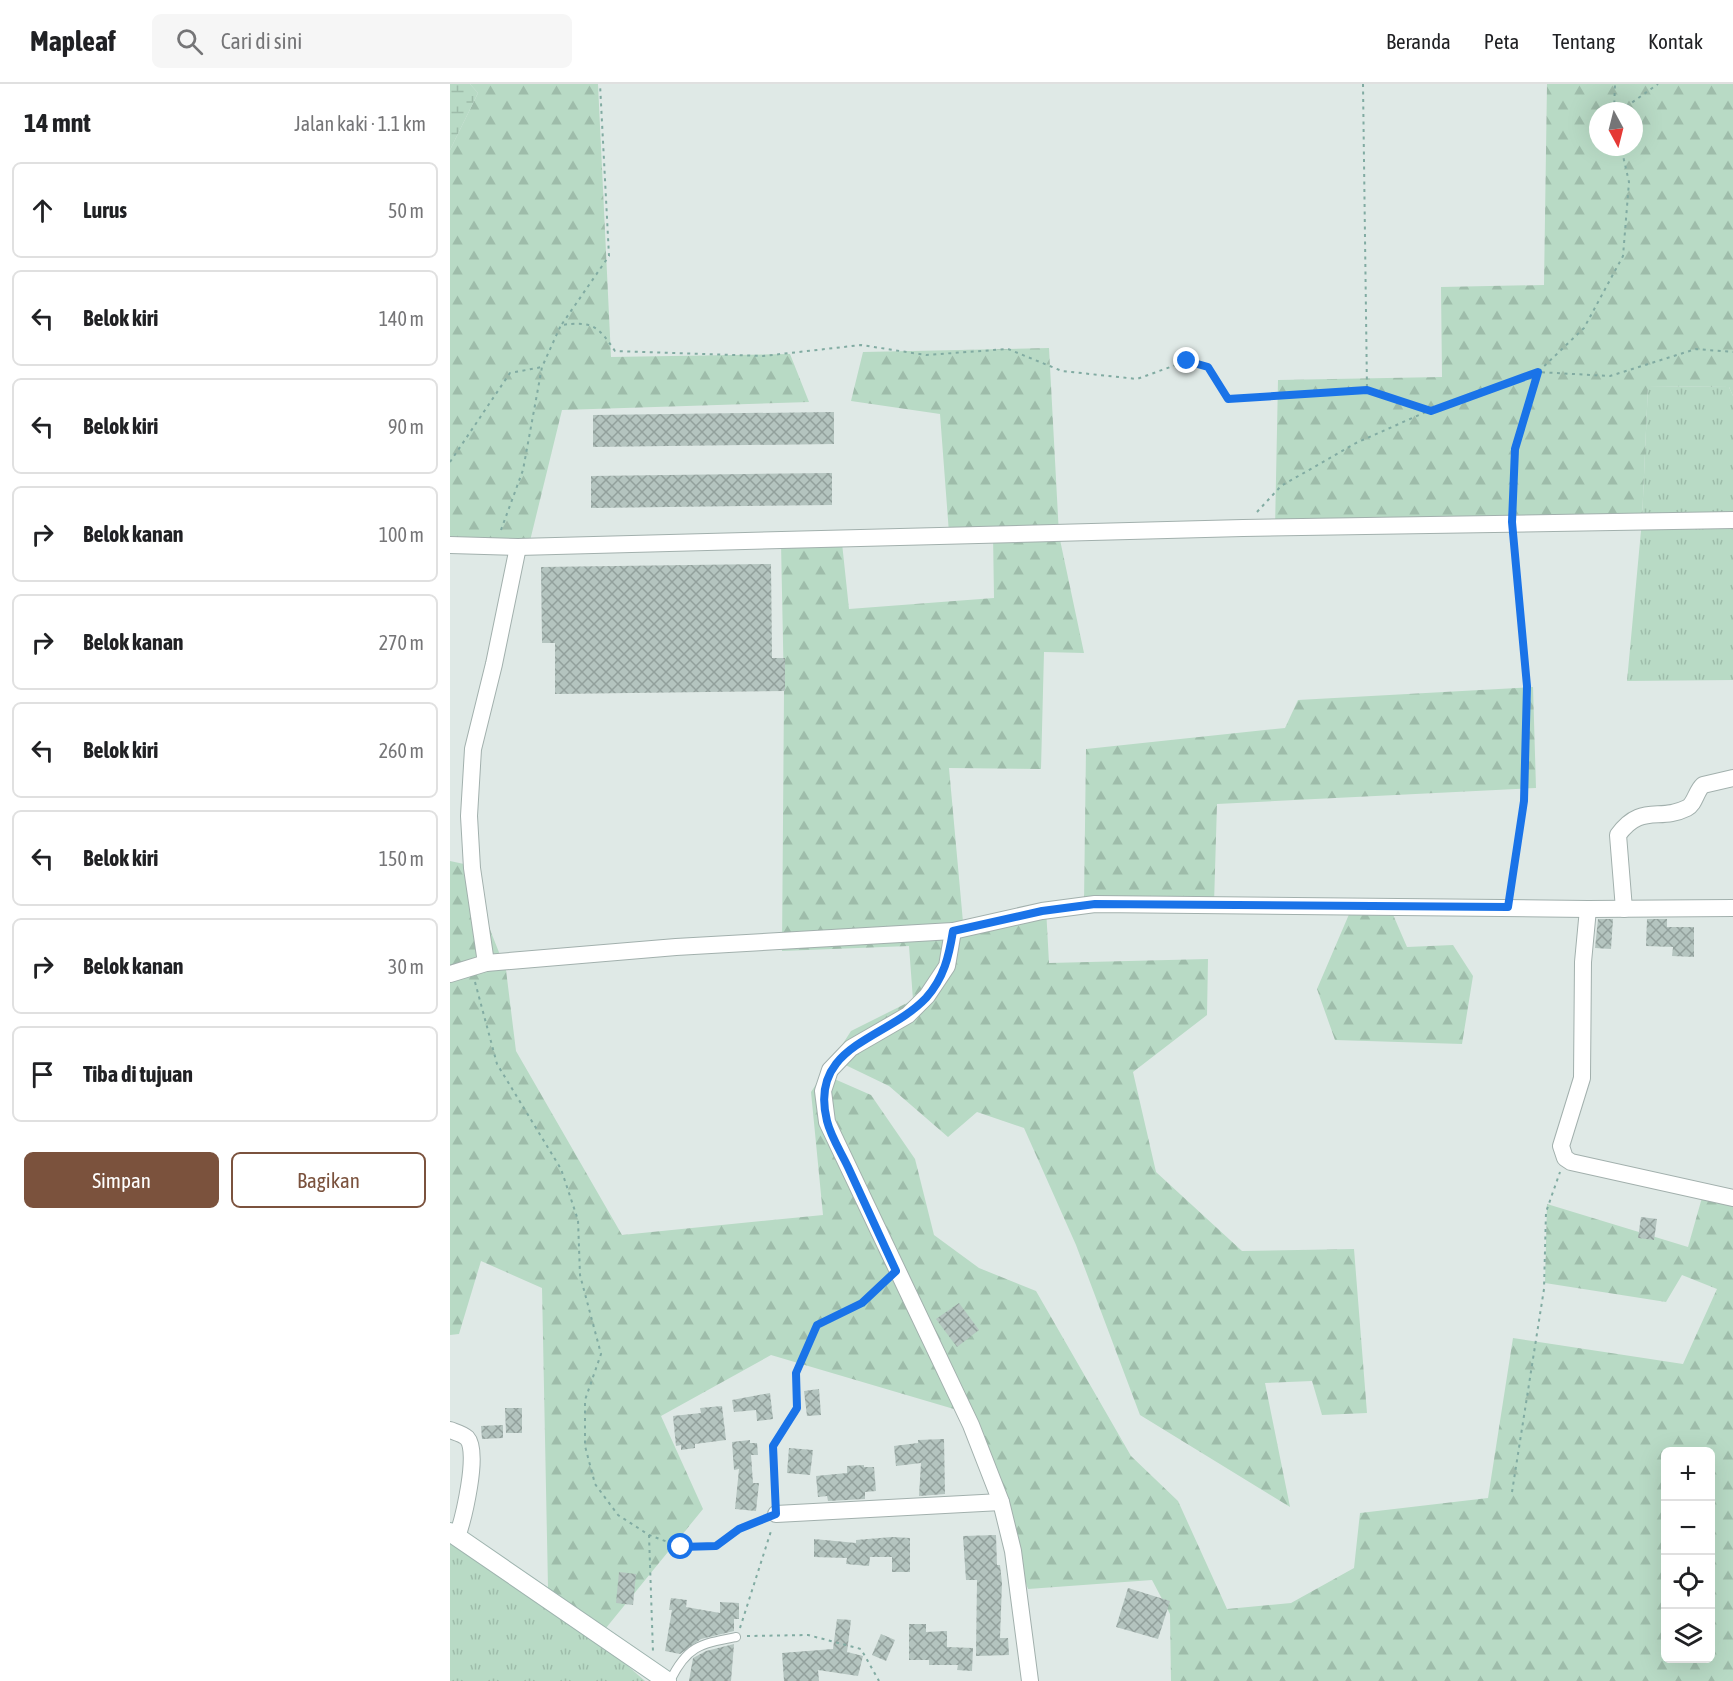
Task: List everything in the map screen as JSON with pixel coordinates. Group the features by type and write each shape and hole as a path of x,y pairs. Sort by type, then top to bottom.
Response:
{"street":[{"path":"450,545 518,547 1512,522 1733,520"},
{"path":"479,965 469,816 473,749 494,664 518,547"},
{"path":"1624,909 1618,835 1628,821 1690,806 1703,785 1733,778"},
{"path":"450,974 479,965 676,948 953,931 1042,911 1095,904 1588,909 1733,908"},
{"path":"1588,909 1583,962 1582,1078 1561,1146 1565,1158 1571,1162 1733,1198"},
{"path":"953,931 947,966 927,996 908,1014 851,1048 830,1070 823,1091 827,1122 971,1425 1001,1502 1013,1551 1030,1681"},
{"path":"450,1430 466,1437 470,1442 471,1471 467,1506 454,1535 664,1678"},
{"path":"776,1514 1001,1502"}],"lane":[{"path":"664,1678 701,1644 736,1637"}],"path":[{"path":"496,546 523,470 542,367 561,325 609,256 600,84"},
{"path":"1363,84 1367,390"},
{"path":"1614,102 1615,84"},
{"path":"1633,102 1658,84"},
{"path":"1508,907 1524,801 1527,686 1512,522 1515,449 1538,372 1584,328 1623,256 1629,182 1624,156"},
{"path":"561,325 581,322 600,328 615,351 763,356 861,345 926,356 1008,349 1062,371 1137,379 1187,361 1208,367 1228,399 1367,390 1428,411"},
{"path":"1243,528 1281,486 1356,443 1428,411 1538,372 1610,376 1696,349 1733,351"},
{"path":"450,462 510,372 542,367"},
{"path":"479,965 497,1064 561,1169 578,1220 580,1275 601,1354 585,1400 585,1446 595,1485 618,1515 649,1535 681,1547 716,1546 739,1529 776,1514"},
{"path":"1512,1492 1544,1289 1546,1212 1565,1158"},
{"path":"879,1681 861,1649 808,1635 736,1637 746,1616 776,1514 773,1446 797,1408 796,1373 817,1325 862,1303 896,1271"},
{"path":"649,1535 664,1678"}],"green space":[{"path":"450,84 470,84 478,93 450,150"},
{"path":"470,84 598,84 611,357 790,354 809,402 562,410 528,549 450,548 450,150 478,93"},
{"path":"1547,84 1733,84 1733,396 1729,387 1648,386 1642,520 1275,529 1278,380 1442,377 1441,287 1544,285"},
{"path":"1049,348 1059,535 1084,653 1044,652 1041,769 949,768 963,922 1046,908 1049,963 1208,959 1207,1015 1133,1072 1156,1172 1242,1251 1354,1249 1367,1413 1322,1415 1312,1381 1265,1383 1290,1507 1140,1415 1076,1245 1024,1128 977,1112 948,1137 889,1086 833,1059 851,1031 913,1000 909,946 782,951 784,692 781,543 842,543 849,609 994,598 993,534 949,533 940,414 851,401 863,352"},
{"path":"1648,386 1729,387 1733,396 1733,680 1627,681 1642,520"},
{"path":"1533,687 1536,788 1217,804 1214,904 1084,902 1086,749 1285,728 1298,700"},
{"path":"450,861 464,864 506,970 516,1051 622,1235 823,1215 811,1092 823,1074 871,1095 915,1159 934,1235 979,1268 1036,1291 1131,1456 1178,1501 1227,1609 1291,1603 1354,1568 1360,1513 1488,1498 1513,1338 1683,1364 1717,1289 1682,1275 1666,1302 1545,1283 1547,1204 1688,1247 1705,1187 1733,1194 1733,1681 1171,1681 1170,1614 1152,1580 1028,1589 964,1412 771,1355 661,1416 703,1509 606,1628 548,1588 542,1288 481,1261 459,1334 450,1335"},
{"path":"1391,910 1407,947 1453,945 1473,976 1462,1044 1335,1040 1317,989 1350,912"},
{"path":"450,1540 597,1639 645,1681 450,1681"}],"building":[{"path":"834,412 834,444 593,447 593,415"},
{"path":"832,473 832,505 591,508 591,476"},
{"path":"771,564 772,658 785,658 785,691 555,694 555,643 542,643 541,567"},
{"path":"1598,919 1613,919 1611,949 1595,948"},
{"path":"1647,919 1667,919 1667,927 1694,927 1694,957 1672,956 1673,947 1646,946"},
{"path":"1641,1217 1657,1219 1654,1240 1638,1238"},
{"path":"959,1303 979,1330 957,1347 936,1319"},
{"path":"819,1389 821,1415 807,1416 804,1391"},
{"path":"770,1393 773,1419 757,1421 756,1410 734,1412 732,1400"},
{"path":"722,1406 726,1440 695,1444 695,1448 681,1450 681,1445 676,1446 673,1416 701,1413 700,1408"},
{"path":"505,1408 522,1408 522,1433 506,1433"},
{"path":"503,1425 503,1438 482,1439 481,1426"},
{"path":"944,1439 945,1494 919,1496 921,1463 896,1466 894,1446 918,1443 918,1440"},
{"path":"750,1440 750,1443 757,1443 758,1455 751,1455 753,1483 759,1483 756,1511 735,1509 739,1469 734,1470 732,1442"},
{"path":"789,1448 813,1450 810,1475 787,1473"},
{"path":"864,1465 864,1467 874,1467 876,1491 865,1492 865,1499 828,1501 827,1496 818,1497 816,1476 847,1473 847,1466"},
{"path":"996,1535 997,1565 1000,1565 1002,1583 1000,1638 1008,1638 1009,1655 976,1656 977,1580 966,1580 963,1536"},
{"path":"910,1538 910,1572 892,1572 892,1557 870,1557 869,1566 846,1564 847,1558 814,1557 814,1539 856,1543 856,1540"},
{"path":"619,1572 636,1574 633,1605 616,1603"},
{"path":"1128,1588 1170,1601 1158,1639 1116,1627"},
{"path":"671,1598 687,1600 686,1607 720,1613 720,1602 739,1603 739,1619 734,1619 734,1631 701,1639 680,1654 665,1651 672,1610 669,1610"},
{"path":"837,1619 851,1620 847,1652 863,1656 858,1676 818,1670 819,1681 784,1681 782,1653 833,1649"},
{"path":"909,1624 926,1624 926,1632 947,1631 947,1647 973,1648 972,1671 957,1670 958,1665 929,1665 929,1660 909,1660"},
{"path":"881,1634 895,1640 886,1661 872,1655"},
{"path":"734,1644 731,1681 689,1681 693,1658 706,1651"}],"route":[{"path":"681,1547 716,1546 739,1529 776,1514 773,1446 797,1408 796,1373 817,1325 862,1303 896,1271 827,1122 823,1091 830,1070 851,1048 908,1014 927,996 947,966 953,931 1042,911 1095,904 1508,907 1524,801 1527,686 1512,522 1515,449 1538,372 1431,411 1367,390 1228,399 1208,367 1187,361"}]}
